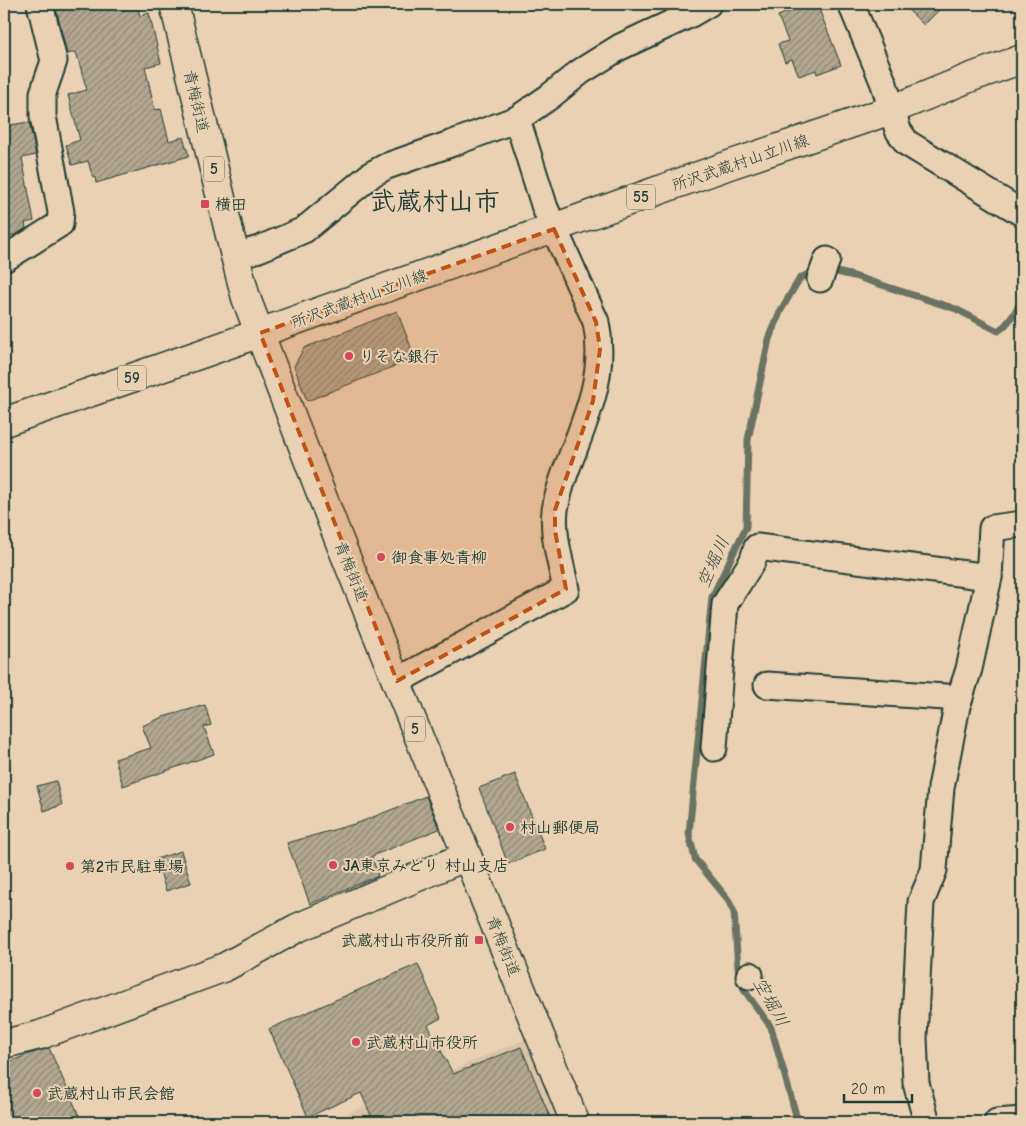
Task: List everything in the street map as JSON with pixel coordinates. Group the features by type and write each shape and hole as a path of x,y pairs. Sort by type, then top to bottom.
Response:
{"main road":[{"name":"青梅街道","path":"174,4 246,298 310,466 575,1122"},
{"name":"所沢武蔵村山立川線","path":"260,333 732,164 891,110 969,78 1022,60"},
{"name":"59","path":"4,422 260,333"},
{"path":"4,1044 40,1035 225,967 297,928 467,856"}],"street":[{"path":"4,260 60,224 61,212 43,116 43,94 54,61 40,4"},
{"path":"235,256 259,249 304,230 372,174 387,166 517,119 549,97 580,72 620,47 691,14 708,4"},
{"path":"851,4 884,84 898,130 907,143 1022,212"},
{"path":"397,681 566,589 555,531 555,510 568,466 593,401 600,349 596,322 544,208 517,119"},
{"path":"927,1122 916,1083 914,1038 921,902 934,870 941,788 989,577 992,528 1022,524"},
{"path":"714,748 725,604 752,562 758,547 989,577"},
{"path":"767,685 960,698"},
{"path":"998,1122 1022,1120"}],"highlighted area":[{"path":"554,229 596,322 600,349 593,401 555,510 555,531 566,589 397,681 260,333"}],"shaded area":[{"path":"528,1038 562,1122 327,1122"}],"building":[{"path":"55,4 137,4 140,16 149,13 161,63 145,67 155,110 161,109 169,141 183,137 189,156 96,183 88,161 72,165 66,145 80,140 68,95 87,90 76,52 67,54"},
{"path":"809,4 817,4 841,65 817,74 816,70 799,76 792,59 785,62 778,44 788,41 778,16"},
{"path":"902,4 945,4 924,25"},
{"path":"29,122 36,155 22,158 34,221 25,223 26,228 15,235 4,237 4,126"},
{"path":"397,311 415,358 307,401 294,366 304,348"},
{"path":"205,705 211,725 204,727 214,754 123,786 115,759 151,748 142,726 163,717"},
{"path":"515,774 545,849 508,864 479,788"},
{"path":"56,781 62,805 44,811 37,786"},
{"path":"426,796 439,829 372,856 378,876 310,904 287,843 358,823"},
{"path":"181,851 191,883 166,891 156,859"},
{"name":"武蔵村山市役所","path":"418,964 441,1018 428,1025 453,1074 521,1047 552,1122 374,1122 361,1093 308,1117 269,1029"},
{"name":"武蔵村山市民会館","path":"49,1048 82,1122 4,1122 4,1064"}],"waterway":[{"name":"空堀川","path":"798,1122 771,1027 744,990 738,968 734,912 727,898 695,859 689,834 712,597 746,527 748,440 769,339 781,310 800,278 817,270"},
{"name":"空堀川","path":"828,270 854,276 956,309 998,331 1009,321 1022,299"}],"place":[{"name":"横田","path":"205,204"},
{"name":"りそな銀行","path":"349,356"},
{"name":"御食事処青柳","path":"381,557"},
{"name":"村山郵便局","path":"510,827"},
{"name":"JA東京みどり 村山支店","path":"333,865"},
{"name":"第2市民駐車場","path":"70,866"},
{"name":"武蔵村山市役所前","path":"479,940"},
{"name":"武蔵村山市役所","path":"356,1042"},
{"name":"武蔵村山市民会館","path":"37,1093"}],"district":[{"name":"武蔵村山市","path":"435,201"}]}
